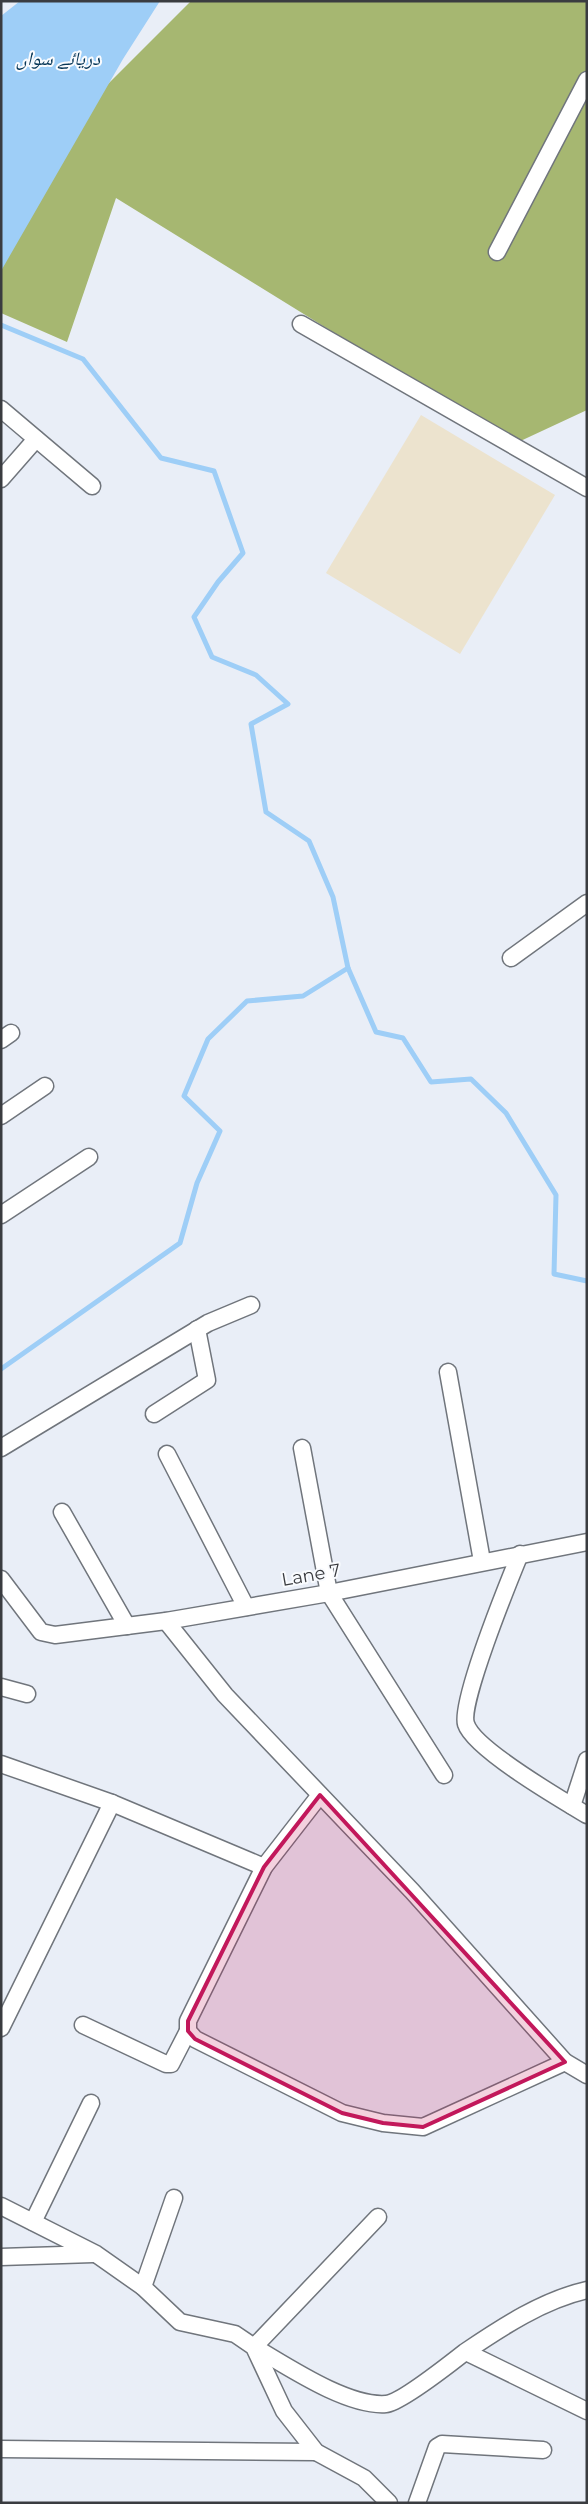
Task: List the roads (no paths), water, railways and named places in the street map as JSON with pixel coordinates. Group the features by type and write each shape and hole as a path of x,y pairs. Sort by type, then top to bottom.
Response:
{"street":[{"path":"497,252 587,80"},
{"path":"301,324 587,488"},
{"path":"1,410 92,486"},
{"path":"1,479 36,439"},
{"path":"512,958 587,903"},
{"path":"1,1116 45,1086"},
{"path":"1,1215 89,1157"},
{"path":"1,1448 198,1329 251,1305"},
{"path":"154,1414 206,1380 198,1329"},
{"path":"448,1372 482,1561"},
{"path":"302,1448 329,1593 444,1775"},
{"path":"167,1454 246,1607"},
{"path":"62,1512 128,1626"},
{"name":"Lane 7","path":"1,1579 41,1632 56,1635 166,1621 329,1593 482,1561 587,1542"},
{"path":"520,1554 485,1646 466,1712 466,1724 477,1740 505,1762 587,1815"},
{"path":"166,1621 225,1695 412,1891 565,2062 587,2075"},
{"path":"1,1687 27,1694"},
{"path":"572,1806 587,1760"},
{"path":"1,1764 112,1803 264,1867"},
{"path":"83,2025 166,2064 171,2064 188,2031 188,2021 264,1867 320,1795"},
{"path":"1,2028 112,1803"},
{"path":"188,2031 194,2039 342,2113 383,2123 423,2127 565,2062"},
{"path":"33,2222 91,2103"},
{"path":"143,2287 174,2198"},
{"path":"1,2206 96,2254 143,2287 180,2322 235,2334 315,2383 362,2401 387,2404 416,2388 505,2326 570,2294 587,2290"},
{"path":"254,2347 378,2217"},
{"path":"1,2257 96,2254"},
{"path":"254,2347 284,2411 316,2452 364,2478 389,2503"},
{"path":"466,2352 587,2411"},
{"path":"416,2503 438,2447 442,2444 544,2450"},
{"path":"1,2449 316,2452"}],"water":[{"name":"دریائے سواں","path":"20,1 160,1 123,59 1,271 1,16"}],"waterway":[{"path":"1,325 83,359 161,458 214,471 243,553 218,582 194,617 212,657 256,675 288,704 251,724 266,812 309,841 333,897 348,968 303,996 247,1001 208,1039 184,1096 220,1131 197,1183 180,1243 1,1369"},
{"path":"348,968 376,1032 403,1038 431,1082 471,1079 506,1113 556,1195 554,1274 587,1281"}]}
